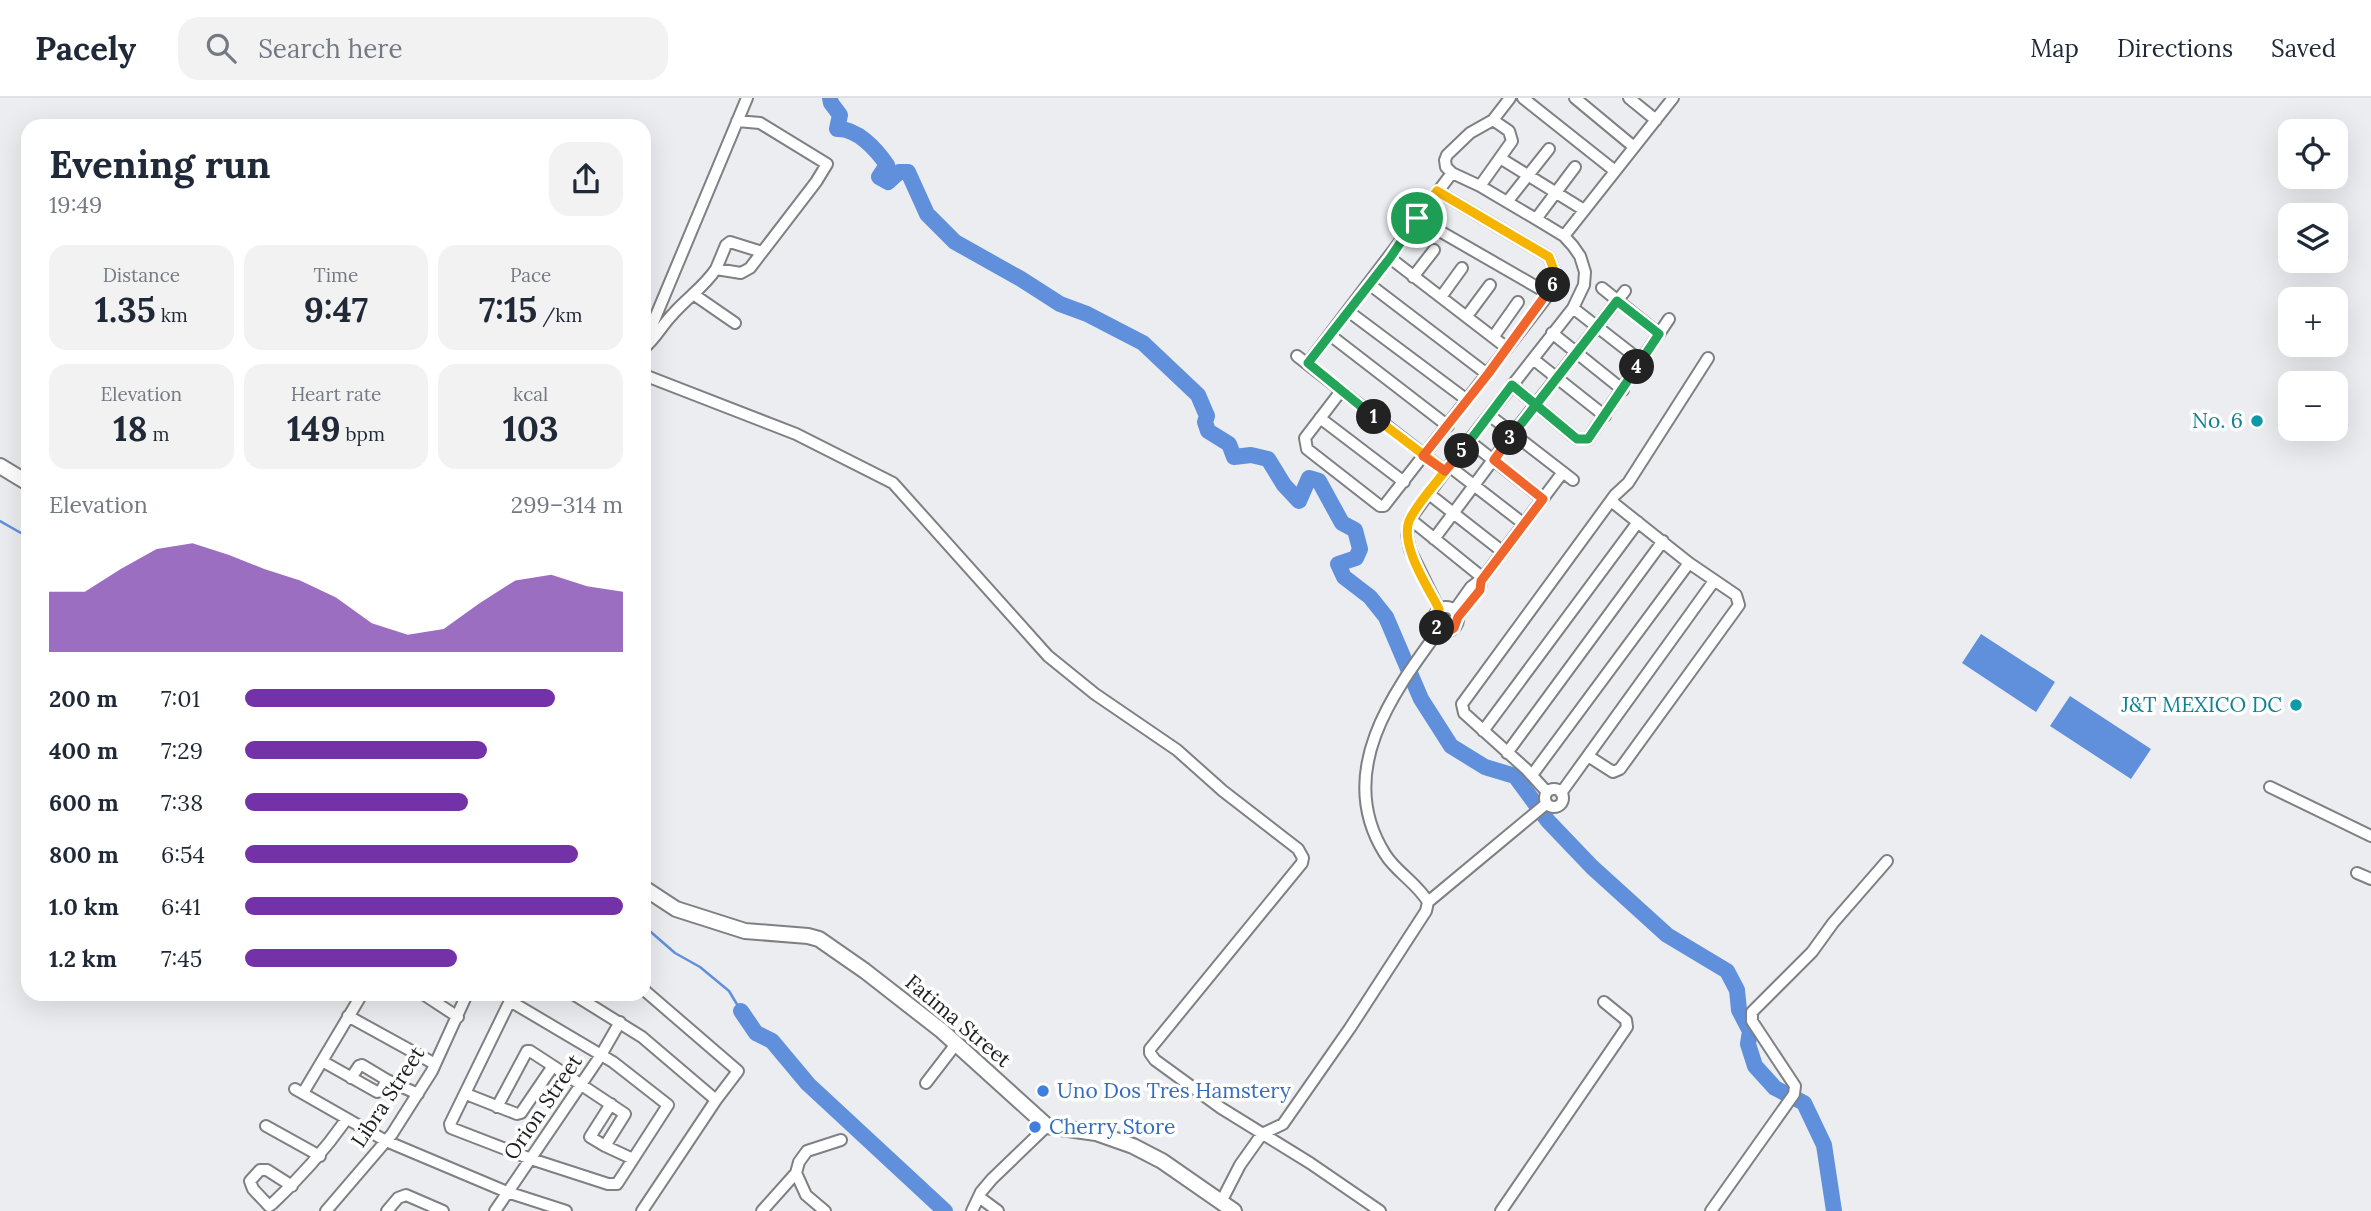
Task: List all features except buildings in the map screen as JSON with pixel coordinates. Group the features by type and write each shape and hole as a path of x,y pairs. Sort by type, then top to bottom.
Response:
{"street":[{"path":"651,330 747,98"},
{"path":"1439,609 1410,550 1407,535 1410,519 1573,308 1584,285 1580,256 1564,236 1480,186 1452,173 1446,167 1444,160 1447,155 1470,133 1493,120 1510,98"},
{"path":"1523,98 1615,171"},
{"path":"1575,98 1634,147"},
{"path":"1629,98 1656,120"},
{"path":"1564,236 1673,98"},
{"path":"1480,186 1512,141 1509,131 1493,120"},
{"path":"716,269 747,272 779,233 827,164 760,123 737,121"},
{"path":"1507,202 1549,149"},
{"path":"1500,158 1584,210"},
{"path":"1536,219 1575,167"},
{"path":"1308,363 1452,173"},
{"path":"1341,391 1305,438 1307,449 1380,506 1384,506 1549,294 1557,278 1549,257 1437,191"},
{"path":"1417,218 1549,294"},
{"path":"651,342 670,316 704,285 716,269 726,244 730,242 762,252"},
{"path":"1413,277 1434,250"},
{"path":"1390,258 1507,348"},
{"path":"1441,297 1462,268"},
{"path":"1369,284 1488,374"},
{"path":"1467,316 1490,285"},
{"path":"1602,288 1659,334"},
{"path":"1434,539 1625,291"},
{"path":"693,294 735,323"},
{"path":"1494,336 1518,302"},
{"path":"1573,308 1641,361"},
{"path":"1348,311 1467,400"},
{"path":"1512,385 1577,439 1588,439 1669,319"},
{"path":"1552,333 1623,390"},
{"path":"1330,335 1448,426"},
{"path":"1297,356 1423,456 1475,487 1524,524"},
{"path":"1547,792 1464,713 1462,704 1615,495 1629,483 1707,358"},
{"path":"1533,359 1605,416"},
{"path":"651,378 796,434 893,483 1048,656 1095,694 1177,750 1223,791 1301,853 1302,863 1150,1049 1150,1053 1191,1087 1380,1211"},
{"path":"1489,415 1573,480"},
{"path":"1320,418 1404,482"},
{"path":"1469,441 1543,499"},
{"path":"0,466 21,479"},
{"path":"1456,614 1480,590 1482,579 1563,472"},
{"path":"1429,494 1503,552"},
{"path":"1588,756 1613,772 1620,769 1739,605 1736,595 1714,582 1611,501"},
{"path":"1410,519 1482,579"},
{"path":"1483,731 1638,522"},
{"path":"1507,753 1663,541"},
{"path":"1532,775 1689,562"},
{"path":"1561,793 1714,582"},
{"path":"1447,607 1456,614 1457,625 1451,631 1439,630 1433,620 1439,609 1447,607"},
{"path":"1428,902 1423,893 1386,856 1369,818 1367,762 1371,742 1402,680 1439,630"},
{"path":"2270,787 2371,835"},
{"path":"1221,1202 1240,1166 1262,1134 1283,1124 1350,1028 1426,911 1428,902 1544,805 1547,792 1556,789 1561,793 1563,799 1558,806 1544,805"},
{"path":"1711,1211 1791,1098 1795,1086 1751,1016 1812,952 1833,923 1887,861"},
{"path":"2357,873 2371,879"},
{"name":"Fatima Street","path":"651,892 677,909 745,931 819,939 865,971 956,1044 1047,1126"},
{"path":"642,1211 738,1071 651,996"},
{"path":"358,1001 322,1061 299,1091 386,1141 507,1192 566,1211"},
{"path":"435,1001 458,1017"},
{"name":"Libra Street","path":"326,1211 386,1141 418,1094 464,1001"},
{"path":"510,1001 601,1055 668,1105 614,1186 531,1159 451,1128 450,1124 510,1001"},
{"path":"585,1001 642,1037 716,1100"},
{"path":"1501,1211 1627,1027 1626,1020 1604,1002"},
{"path":"348,1016 435,1064"},
{"name":"Orion Street","path":"495,1211 601,1055 620,1022"},
{"path":"926,1083 956,1044"},
{"path":"497,1107 527,1051 530,1051 625,1115 605,1146"},
{"path":"322,1061 379,1093 387,1080"},
{"path":"351,1078 362,1065 418,1094"},
{"path":"466,1094 497,1107 521,1113 553,1066"},
{"path":"611,1104 590,1137 633,1158"},
{"path":"292,1186 267,1170 260,1170 250,1184 266,1209 292,1186 320,1156 346,1120"},
{"path":"265,1126 320,1156"},
{"path":"972,1211 992,1179 1047,1126 1096,1133 1133,1146 1162,1161 1234,1211"},
{"path":"762,1211 796,1173 799,1162 807,1151 841,1140"},
{"path":"796,1173 806,1195 825,1211"},
{"path":"389,1211 398,1198 406,1195 443,1211"},
{"path":"979,1197 998,1211"}],"water":[{"path":"1981,634 2055,682 2036,712 1962,663"},
{"path":"2070,696 2151,749 2131,779 2050,726"}],"waterway":[{"path":"830,98 840,115 837,129 859,136 877,152 887,165 879,177 888,182 899,172 908,172 927,214 955,242 1060,304 1087,314 1143,343 1198,395 1207,416 1205,422 1208,431 1229,444 1234,457 1251,455 1268,459 1284,485 1299,501 1309,478 1319,481 1342,523 1355,530 1360,549 1356,558 1338,564 1344,577 1370,597 1386,617 1421,699 1451,746 1485,767 1515,776 1548,821 1592,867 1667,935 1727,971 1737,990 1739,1010 1750,1031 1748,1044 1755,1066 1775,1088 1804,1103 1824,1145 1834,1211"},
{"path":"0,521 21,533"},
{"path":"651,932 675,953 700,967 729,991 741,1011"},
{"path":"741,1011 756,1033 772,1041 808,1084 945,1211"}],"place":[{"name":"No. 6","path":"2257,421"},
{"name":"J&T MEXICO DC","path":"2296,705"},
{"name":"Uno Dos Tres Hamstery","path":"1043,1091"},
{"name":"Cherry Store","path":"1035,1127"}],"route":[{"path":"1417,218 1390,258 1308,363 1423,456 1445,471 1410,519 1407,535 1410,550 1439,609 1434,616 1434,624 1439,630 1447,632 1457,625 1458,617 1480,590 1481,581 1543,499 1494,460 1513,433 1537,405 1558,379 1617,301 1659,334 1588,439 1577,439 1537,405 1512,385 1445,471 1423,456 1549,294 1557,278 1549,257 1437,191 1417,218"}]}
